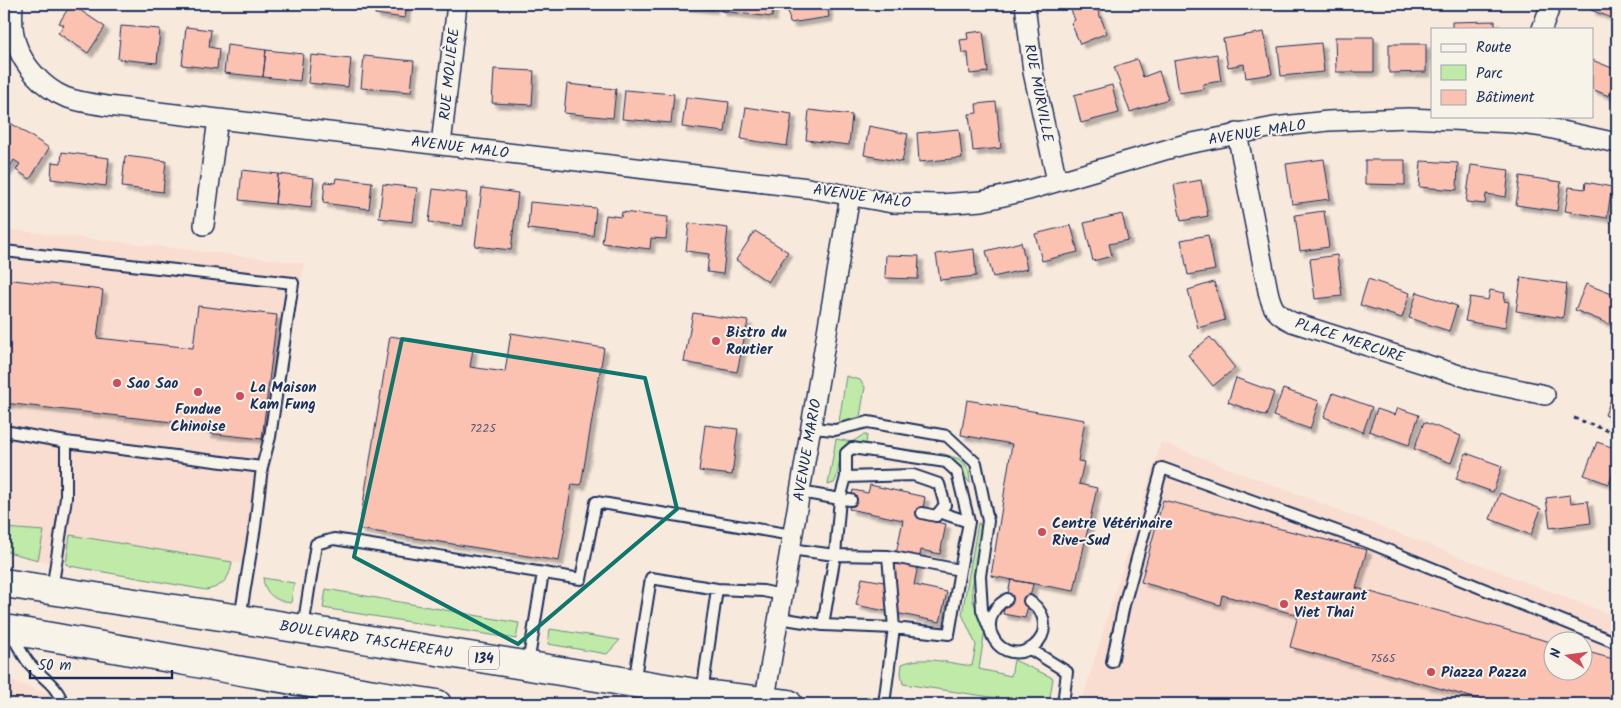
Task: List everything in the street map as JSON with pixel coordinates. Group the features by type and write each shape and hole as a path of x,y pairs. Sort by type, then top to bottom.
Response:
{"main road":[{"name":"BOULEVARD TASCHEREAU","path":"4,583 303,629 702,694 772,703"},
{"path":"6,629 120,648 338,689 438,704"}],"street":[{"name":"AVENUE MALO","path":"13,4 13,30 16,44 23,58 41,81 63,96 75,100 107,106 808,188 892,203 960,203 1004,196 1158,151 1237,133 1328,121 1381,118 1514,120 1617,143"},
{"name":"RUE MOLIÈRE","path":"441,145 457,4"},
{"name":"RUE MURVILLE","path":"1025,4 1033,72 1057,181"},
{"path":"1542,28 1551,4"},
{"path":"204,225 218,119"},
{"name":"PLACE MERCURE","path":"1237,133 1270,303 1276,312 1292,322 1478,381 1545,395"},
{"name":"AVENUE MARIO","path":"772,703 782,595 850,196"}],"lane":[{"path":"4,251 293,283 270,437 262,467 255,527 240,619"},
{"path":"811,428 835,430 868,422 947,436 976,463 988,521 980,576 982,610 989,628 1003,653 1030,649 1040,640 1044,625 1041,613 1028,600"},
{"path":"4,431 66,442 262,467"},
{"path":"52,591 66,498 66,442"},
{"path":"779,618 823,625 894,628 949,634 970,522 957,472 946,462 852,448 846,454 846,477 840,499 835,555 823,625"},
{"path":"1112,662 1124,605 1162,468 1370,543 1617,643"},
{"path":"846,477 913,475 939,484 945,505 936,516 922,513"},
{"path":"800,492 851,500"},
{"path":"303,629 316,544 334,538 581,579 596,502 791,542 835,555 888,556 960,570"},
{"path":"939,512 970,522"},
{"path":"884,704 894,628 888,556"},
{"path":"528,665 543,573"},
{"path":"634,683 651,578 717,589 763,591 782,595"},
{"path":"702,694 717,589"},
{"path":"989,628 994,610 1007,599"},
{"path":"6,629 29,662 56,689 63,704"},
{"path":"1030,649 1067,672 1063,704"},
{"path":"316,704 338,689"}],"path":[{"path":"1574,418 1617,434"}],"highlighted area":[{"path":"402,339 645,378 677,509 518,644 354,557"}],"shaded area":[{"path":"4,229 304,263 255,566 70,535 66,564 70,566 38,560 44,531 4,528"},
{"path":"1161,442 1617,617 1617,704 1081,704"},
{"path":"4,678 37,690 79,700 78,704 4,704"}],"green space":[{"path":"846,376 860,380 865,387 860,417 850,423 839,422"},
{"path":"863,435 867,435 866,444 944,454 959,459 969,471 970,483 955,465 848,445 844,448 840,457 834,483 828,485 836,439 852,442"},
{"path":"978,523 982,530 972,589 973,601 985,629 979,669 1011,676 1014,660 1053,678 1049,704 903,684 902,664 910,661 936,660 972,666 976,645 962,614"},
{"path":"4,528 44,531 38,560 4,551"},
{"path":"70,535 232,562 231,568 225,581 217,587 206,590 70,566 66,564"},
{"path":"263,578 294,583 291,603 281,601 272,596 266,589"},
{"path":"326,589 519,623 516,639 323,608"},
{"path":"550,629 620,640 607,654 548,644"}],"building":[{"path":"71,4 105,27 88,53 58,33 64,25 59,23"},
{"path":"376,4 407,4 405,18 375,14"},
{"path":"664,4 713,4 713,9"},
{"path":"722,4 774,4 772,17 721,11"},
{"path":"787,4 827,4 829,17 790,23"},
{"path":"1095,4 1107,33 1080,44 1071,23 1075,20 1069,5"},
{"path":"1594,4 1617,4 1617,20 1591,10"},
{"path":"1495,21 1495,28 1452,28 1452,22"},
{"path":"121,26 160,29 157,63 118,59"},
{"path":"186,27 211,30 209,47 219,49 217,69 182,65"},
{"path":"983,31 988,72 970,74 968,53 962,53 960,40 968,39 967,33"},
{"path":"1264,32 1272,74 1246,78 1244,64 1228,67 1223,39"},
{"path":"1335,37 1374,37 1374,72 1336,72"},
{"path":"1321,43 1324,72 1281,76 1278,47"},
{"path":"1389,44 1426,44 1426,72 1389,73"},
{"path":"227,45 266,50 263,77 224,73"},
{"path":"266,50 303,54 300,81 263,77"},
{"path":"1217,54 1221,81 1203,84 1204,89 1179,93 1174,61"},
{"path":"311,55 351,59 348,87 308,83"},
{"path":"364,56 414,61 411,92 361,88"},
{"path":"1137,59 1143,77 1159,71 1168,99 1130,112 1114,67"},
{"path":"1594,61 1617,70 1609,96 1594,90"},
{"path":"494,69 534,71 532,105 492,103"},
{"path":"567,84 616,89 613,118 564,113"},
{"path":"1112,85 1119,113 1081,123 1074,95"},
{"path":"625,90 674,94 671,123 622,119"},
{"path":"686,97 729,102 725,132 682,127"},
{"path":"996,102 1001,148 973,151 969,114 977,113 976,104"},
{"path":"746,107 792,114 787,146 741,139"},
{"path":"809,110 852,115 849,145 806,140"},
{"path":"9,122 49,148 30,179 16,170 20,164 14,160 7,171 4,169 4,130"},
{"path":"869,126 908,134 902,162 864,155"},
{"path":"959,129 962,158 919,162 917,133"},
{"path":"62,152 109,158 106,186 51,179 52,162 61,163"},
{"path":"125,156 166,161 163,192 122,187"},
{"path":"1324,159 1330,199 1292,204 1286,164"},
{"path":"1365,160 1405,160 1405,185 1365,184"},
{"path":"1421,161 1458,163 1457,190 1419,187"},
{"path":"1471,165 1509,170 1506,197 1486,194 1485,204 1466,202"},
{"path":"242,170 278,174 275,204 239,200"},
{"path":"278,174 314,178 311,208 275,204"},
{"path":"1520,176 1561,182 1557,211 1516,205"},
{"path":"336,178 372,182 369,209 323,203 325,182 335,183"},
{"path":"1201,180 1208,216 1181,221 1174,185"},
{"path":"1586,182 1612,187 1607,218 1565,211 1569,187 1585,189"},
{"path":"383,184 417,188 413,222 379,218"},
{"path":"482,188 518,193 511,250 475,246"},
{"path":"433,189 467,193 463,226 429,222"},
{"path":"530,202 596,208 593,236 528,229"},
{"path":"1324,211 1329,247 1300,251 1295,215"},
{"path":"622,212 668,217 666,239 651,238 650,249 602,243 606,215 621,217"},
{"path":"1122,214 1128,240 1109,244 1112,256 1093,261 1084,223"},
{"path":"689,223 728,228 723,274 707,272 709,254 686,251"},
{"path":"1071,225 1078,252 1042,261 1035,234"},
{"path":"755,231 788,252 768,282 736,260"},
{"path":"1208,235 1215,270 1188,275 1181,240"},
{"path":"1021,242 1027,269 993,277 986,251"},
{"path":"974,249 976,276 940,280 936,254"},
{"path":"886,255 919,256 918,279 885,278"},
{"path":"1337,255 1342,296 1315,299 1310,259"},
{"path":"1521,277 1567,284 1563,318 1516,311"},
{"path":"4,279 103,290 97,338 193,348 198,306 277,315 262,439 207,433 208,426 4,403"},
{"path":"1368,279 1410,293 1402,318 1360,305"},
{"path":"1214,282 1225,320 1198,328 1188,290"},
{"path":"1586,284 1617,296 1617,312 1612,325 1575,310"},
{"path":"1490,290 1505,293 1504,301 1509,302 1505,328 1465,321 1470,297 1488,300"},
{"path":"1417,292 1457,306 1449,331 1409,318"},
{"name":"Bistro du Routier","path":"693,313 748,321 737,372 684,362"},
{"path":"511,333 604,348 581,485 572,484 559,561 359,529 390,336 473,349 470,367 505,372"},
{"path":"1210,337 1235,368 1213,386 1188,355"},
{"path":"1236,378 1274,392 1266,416 1228,402"},
{"path":"1617,383 1617,420 1605,415"},
{"path":"1283,389 1319,401 1310,429 1273,416"},
{"path":"1333,393 1372,407 1363,432 1324,417"},
{"name":"Centre Vétérinaire Rive-Sud","path":"967,400 1085,420 1078,461 1084,462 1079,484 1097,488 1074,591 991,576 1012,444 961,435"},
{"path":"1398,408 1419,415 1409,445 1369,431 1377,409 1395,415"},
{"path":"1424,422 1461,436 1451,463 1414,449"},
{"path":"705,425 738,429 732,475 699,471"},
{"path":"1597,442 1617,449 1617,462 1609,484 1584,475"},
{"path":"1466,453 1502,466 1493,492 1456,479"},
{"path":"870,485 925,497 921,519 946,524 940,554 921,550 914,585 947,592 940,622 856,605 862,578 890,583 903,520 849,509 853,490 868,493"},
{"path":"1500,493 1541,509 1531,535 1490,519"},
{"path":"1570,495 1571,503 1588,501 1591,523 1550,528 1546,498"},
{"path":"1163,500 1367,550 1356,588 1544,640 1544,680 1594,680 1594,654 1617,660 1617,704 1496,704 1290,647 1298,615 1222,595 1220,605 1141,582"},
{"path":"1011,580 1033,584 1025,618 1003,614"}],"place":[{"name":"Bistro du Routier","path":"716,341"},
{"name":"Sao Sao","path":"117,383"},
{"name":"Fondue Chinoise","path":"198,392"},
{"name":"La Maison Kam Fung","path":"240,396"},
{"name":"Centre Vétérinaire Rive-Sud","path":"1042,532"},
{"name":"Restaurant Viet Thai","path":"1284,604"},
{"name":"Piazza Pazza","path":"1431,672"}]}
